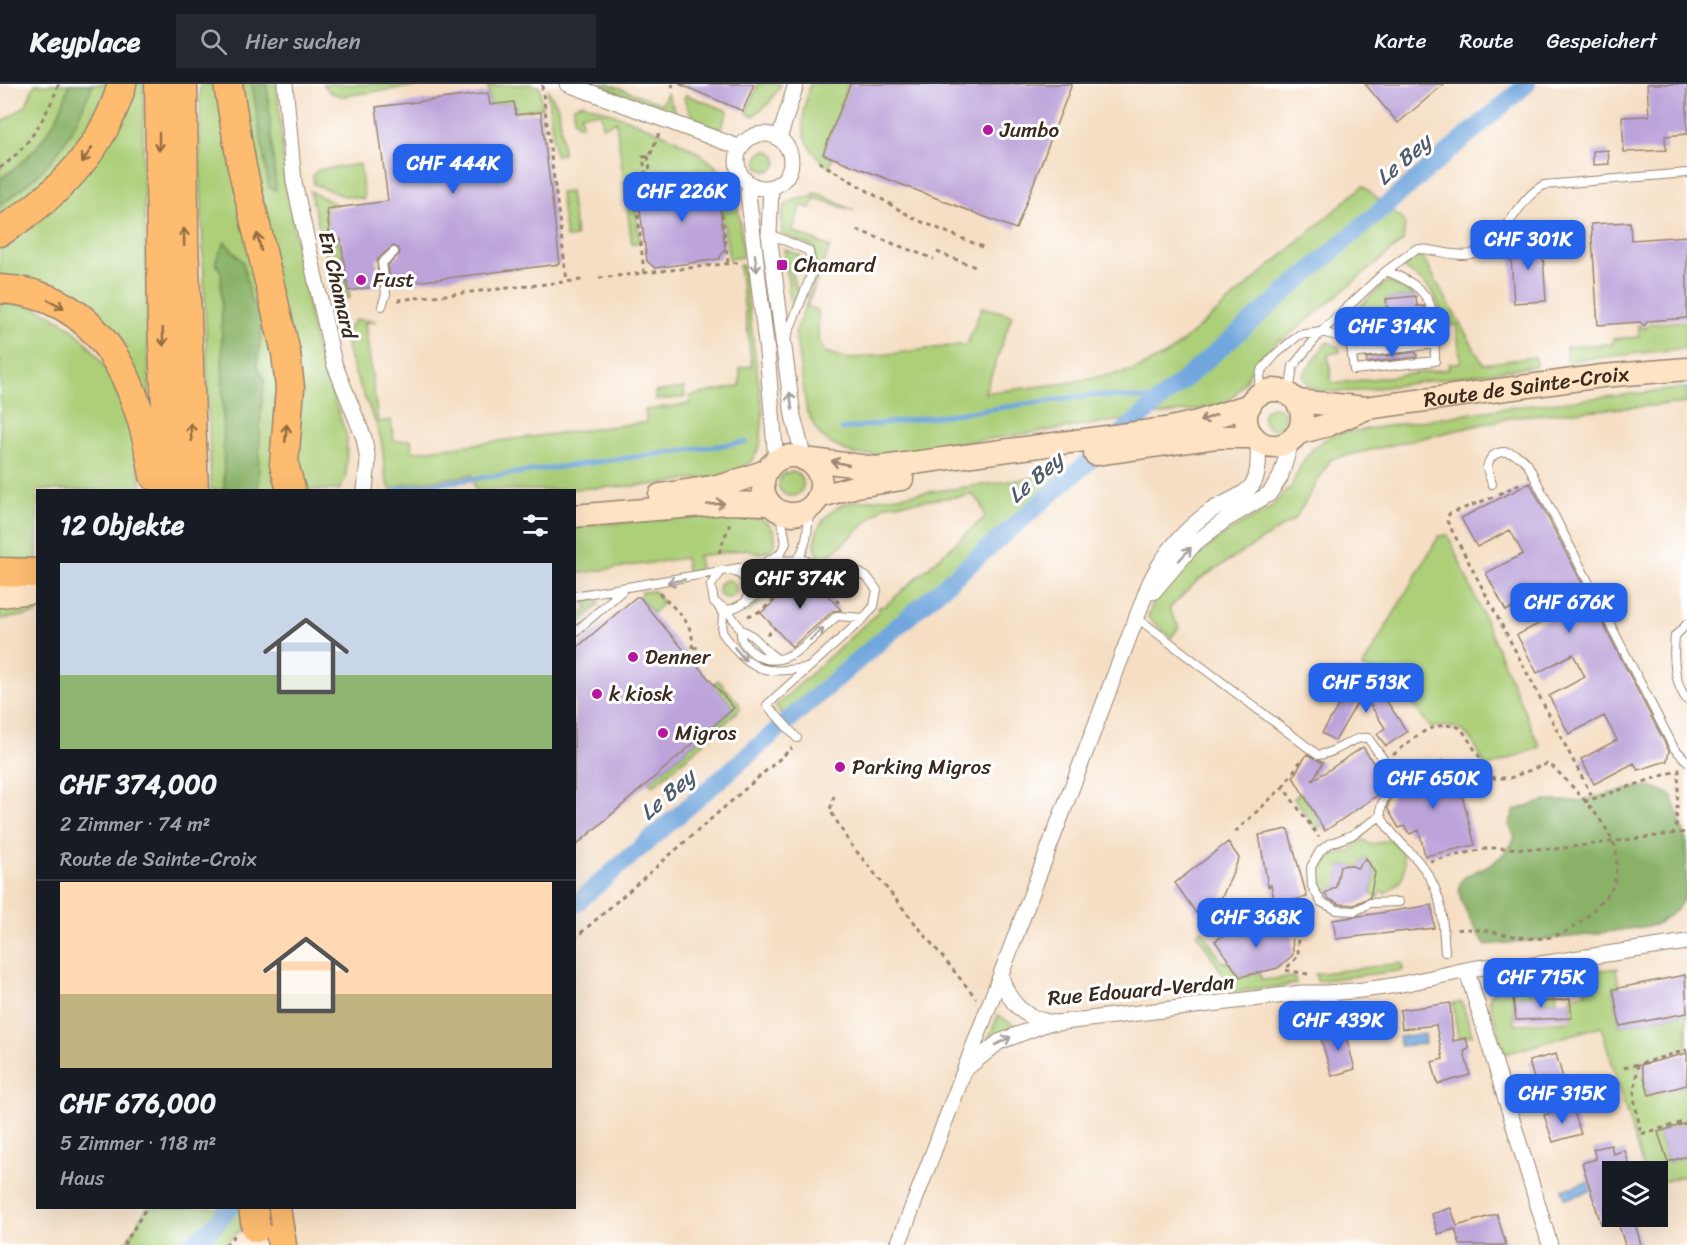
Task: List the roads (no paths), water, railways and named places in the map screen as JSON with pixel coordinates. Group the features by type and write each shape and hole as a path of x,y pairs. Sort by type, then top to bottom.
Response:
{"highway":[{"path":"0,232 40,206 73,174 97,140 122,84"},
{"path":"159,84 161,287 170,489"},
{"path":"183,84 184,243 194,489"},
{"path":"228,84 242,168 286,353 290,388 284,464 291,489"},
{"path":"0,289 27,293 62,306 92,328 105,342 123,371 139,407 156,489"},
{"path":"0,572 36,574"},
{"path":"253,1209 259,1245"},
{"path":"276,1209 282,1245"},
{"path":"294,1209 296,1245"}],"main road":[{"name":"Route de Sainte-Croix","path":"1293,398 1366,408 1602,376 1687,369"},
{"path":"576,504 725,485 771,466 784,457 876,468 1166,429 1198,422 1253,401 1273,390 1293,398 1303,417 1295,436 1276,446 1256,439 1216,437 857,486 814,502 800,512 775,507 727,503 576,516"},
{"path":"1253,401 1247,425 1256,439"},
{"name":"Route de Sainte-Croix","path":"1295,436 1328,425 1366,408"},
{"path":"804,459 817,470 820,488 814,502"},
{"path":"771,466 763,488 775,507"},
{"path":"0,579 36,574"},
{"path":"0,596 36,591"}],"street":[{"name":"En Chamard","path":"285,84 294,183 334,363 364,438 368,461 365,489"},
{"path":"568,84 741,148"},
{"path":"779,139 796,84"},
{"path":"758,135 779,139 790,152 790,170 779,184 771,188 760,188 750,184 739,168 741,148 748,140 758,135"},
{"path":"750,184 748,194 770,374 771,466"},
{"path":"771,188 769,234 794,416 804,459"},
{"path":"1136,616 1163,578 1195,543 1225,520 1260,501 1277,485 1295,436"},
{"path":"898,1245 1136,616 1164,555 1185,532 1213,510 1248,489 1254,482 1258,472 1256,439"},
{"name":"Rue Edouard-Verdan","path":"1001,976 1005,991 1015,1005 1031,1017 1048,1023 1113,1018 1302,993 1326,994 1467,971 1503,966 1513,968 1687,942"},
{"path":"1467,971 1550,1245"},
{"path":"965,1070 999,1042 1048,1023"}],"lane":[{"path":"1293,398 1293,366 1320,332 1386,270 1416,249 1462,254 1481,249 1519,212 1536,189 1544,185 1687,173"},
{"path":"769,234 809,251 812,273 783,345"},
{"path":"382,306 386,294 382,263 394,252"},
{"path":"1350,339 1354,370 1435,361 1435,332 1426,295 1416,284 1386,270"},
{"path":"1253,401 1261,371 1276,354 1299,335 1320,332 1362,341 1435,332"},
{"path":"1352,354 1435,344"},
{"path":"1492,484 1487,473 1488,462 1494,455 1503,451 1521,457 1534,476 1674,748 1687,761"},
{"path":"728,610 740,606 795,562 803,548 814,502"},
{"path":"771,561 780,554 786,543 775,507"},
{"path":"803,548 805,560"},
{"path":"576,596 721,573 771,561 805,560 825,570 858,572 868,578 876,586 874,606 769,707 799,740"},
{"path":"732,571 746,580 749,589 747,599"},
{"path":"721,573 711,585 711,597 723,614 722,632 750,666 769,672 808,668"},
{"path":"576,631 624,589"},
{"path":"716,604 728,610 741,630 741,639 756,657 763,660 780,660 794,654 837,616 864,618"},
{"path":"1136,616 1318,755 1329,755 1360,737 1368,738 1390,775 1390,786 1381,804 1381,816 1390,830 1420,863 1440,898 1445,952"},
{"path":"1687,624 1675,636 1673,650 1675,670 1682,694 1687,700"},
{"path":"741,630 752,633 772,656 780,660"},
{"path":"1381,816 1352,835 1326,846 1314,858 1310,877 1312,886 1322,902 1345,912 1355,911 1370,903 1399,902"}],"water":[{"path":"1424,1034 1425,1044 1400,1046 1399,1037"},
{"path":"1588,1182 1591,1191 1565,1199 1562,1190"}],"waterway":[{"name":"Le Bey","path":"576,903 1527,84"},
{"path":"842,429 1094,395 1159,400"},
{"path":"397,489 746,442"},
{"path":"196,1245 229,1209"},
{"name":"Le Bey","path":"177,1245 222,1214"}],"place":[{"name":"Jumbo","path":"988,130"},
{"name":"Chamard","path":"782,265"},
{"name":"Fust","path":"361,280"},
{"name":"Denner","path":"633,657"},
{"name":"k kiosk","path":"597,694"},
{"name":"Migros","path":"663,733"},
{"name":"Parking Migros","path":"840,767"}]}
